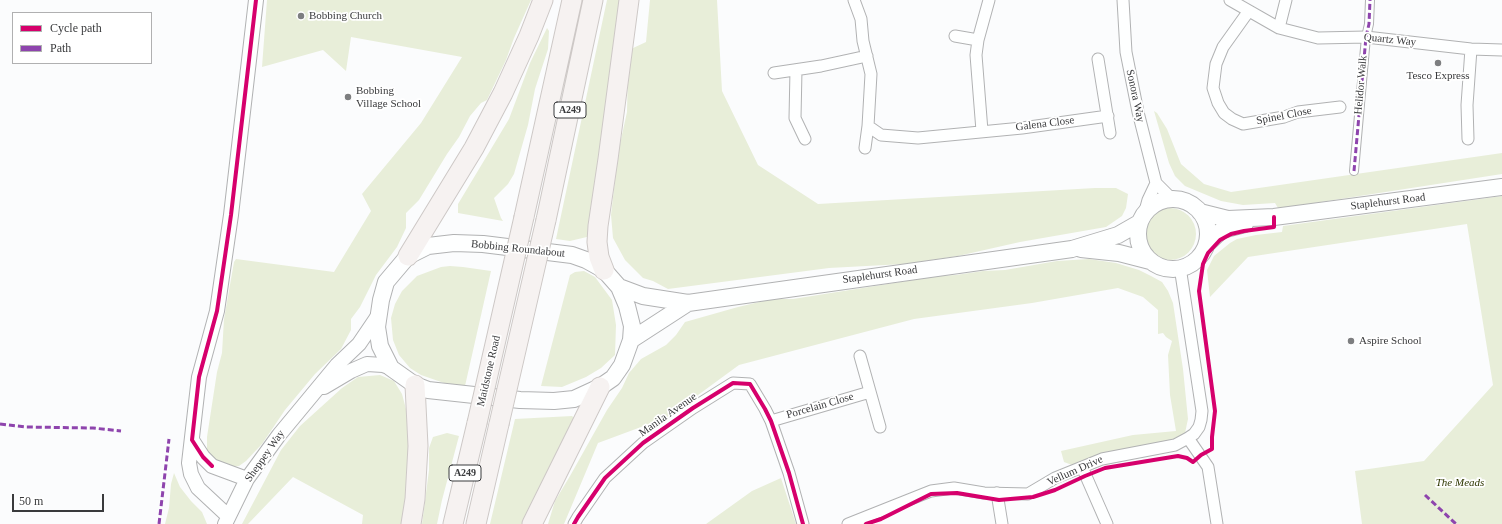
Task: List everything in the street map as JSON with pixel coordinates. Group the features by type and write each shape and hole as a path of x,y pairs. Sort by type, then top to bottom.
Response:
{"highway":[{"path":"408,256 474,148 503,93 529,36 543,0"},
{"name":"Maidstone Road","path":"453,524 524,217 572,0"},
{"name":"Maidstone Road","path":"476,524 546,220 593,0"},
{"path":"604,270 599,257 597,242 598,226 629,0"},
{"path":"411,524 415,499 418,446 415,385"},
{"path":"532,524 600,388"}],"main road":[{"name":"Staplehurst Road","path":"1200,212 1228,219 1274,217 1502,187"},
{"path":"1169,198 1179,199 1194,206 1206,221 1208,232 1207,244 1202,254 1193,263 1171,269 1160,267 1150,261 1143,253 1137,234 1142,217 1157,202 1169,198"},
{"name":"Staplehurst Road","path":"619,287 643,296 688,303 1072,249 1118,235 1142,217"},
{"name":"Staplehurst Road","path":"1207,244 1222,230 1274,217"},
{"name":"Bobbing Roundabout","path":"454,243 483,244 572,255 586,260 604,270 619,287 627,306 632,326 631,340 622,365 613,378 600,388 574,399 554,401 520,400 447,393 428,390 415,385 391,368 380,346 377,327 380,300 386,282 408,256 428,246 454,243"},
{"name":"Staplehurst Road","path":"1072,249 1119,253 1150,261"},
{"name":"Staplehurst Road","path":"631,340 688,303"}],"street":[{"path":"226,520 198,488 191,474 189,463 199,377 217,311 228,237 256,0"},
{"path":"854,0 861,19 871,78 865,148"},
{"path":"982,131 976,55 978,40 989,0"},
{"name":"Quartz Way","path":"1230,0 1248,12 1279,28 1318,38 1366,36 1471,49 1502,50"},
{"path":"1279,28 1286,0"},
{"name":"Helidor Walk","path":"1354,171 1366,36 1369,24 1370,0"},
{"name":"Sonora Way","path":"1125,3 1126,52 1138,112 1156,183"},
{"name":"Spinel Close","path":"1248,12 1223,47 1216,64 1213,88 1224,113 1232,120 1243,124 1284,117 1298,112 1340,107"},
{"path":"955,36 978,40"},
{"path":"1468,139 1467,105 1471,49"},
{"path":"774,73 821,66 867,56"},
{"path":"1098,59 1110,133"},
{"path":"796,70 795,118 805,139"},
{"name":"Galena Close","path":"868,126 881,135 918,138 1022,128 1108,116"},
{"path":"1142,217 1156,183 1170,197 1179,199"},
{"name":"Vellum Drive","path":"848,524 873,520 931,491 954,488 984,493 1028,494 1055,478 1105,458 1162,448 1180,443 1195,433 1202,420 1202,412 1180,267"},
{"name":"Sheppey Way","path":"226,520 248,479 278,435 337,365 359,344 378,316"},
{"path":"860,356 880,427"},
{"name":"Sheppey Way","path":"314,393 350,371 367,364 383,365 391,368"},
{"name":"Manila Avenue","path":"574,524 604,478 644,443 693,408 733,383 750,384 771,421"},
{"name":"Porcelain Close","path":"771,421 870,392"},
{"path":"771,421 789,474 802,524"},
{"path":"1188,438 1208,467 1217,524"},
{"path":"192,440 203,457 212,466 248,479"},
{"path":"1082,467 1107,524"},
{"path":"997,493 1002,524"}],"green space":[{"path":"267,0 531,0 506,60 487,100 481,103 470,116 459,137 419,200 406,213 406,228 397,247 376,275 360,307 351,319 351,330 341,349 315,374 285,410 262,444 246,461 239,466 232,467 211,459 207,450 207,437 217,372 222,353 224,319 234,262 236,259 334,272 371,211 362,194 421,123 462,57 351,37 346,71 323,50 262,67"},
{"path":"607,0 623,0 591,236 570,241 556,239"},
{"path":"650,0 717,0 722,91 758,165 818,204 1116,188 1128,194 1126,208 1122,216 1106,227 1020,242 958,256 904,264 829,268 668,289 653,281 643,278 625,260 613,238 611,215 618,153 627,112 628,66 631,49 646,42"},
{"path":"547,28 549,31 548,49 535,89 528,125 514,174 508,184 494,198 503,221 458,213 458,204 509,119 530,63"},
{"path":"1154,111 1157,113 1167,129 1181,164 1204,184 1231,192 1502,153 1502,174 1282,208 1278,208 1275,203 1243,205 1221,201 1185,186 1175,176 1169,163"},
{"name":"The Meads","path":"1502,196 1502,524 1362,524 1355,471 1424,461 1493,385 1467,224 1248,257 1210,297 1207,270 1214,256 1230,243 1237,239 1282,232 1283,226"},
{"path":"1170,208 1180,210 1188,216 1194,224 1196,234 1194,244 1188,252 1180,258 1170,260 1160,258 1152,252 1146,244 1144,234 1146,224 1152,216 1160,210"},
{"path":"1089,259 1116,263 1139,270 1162,282 1168,291 1173,303 1183,369 1188,419 1185,433 1168,443 1097,455 1072,465 1064,462 1061,451 1133,435 1176,431 1170,395 1168,355 1172,341 1163,333 1158,334 1158,310 1143,297 1118,288 1032,303 914,319 739,365 668,417 598,443 564,524 548,524 555,501 607,410 622,388 629,373 641,359 666,345 676,335 685,322 772,299 793,299 938,276 1005,270 1057,261"},
{"path":"450,266 491,271 465,386 444,383 421,375 410,368 399,355 393,340 391,318 395,304 402,291 417,276 441,267"},
{"path":"584,271 595,277 612,300 616,325 615,355 601,368 586,377 562,387 541,386 570,275 575,272"},
{"path":"380,375 394,381 402,394 410,424 408,479 401,524 362,524 363,515 293,477 248,524 242,524 281,450 300,426 342,388 358,377"},
{"path":"572,416 575,419 526,524 490,524 515,419"},
{"path":"447,433 459,436 437,524 422,524 429,470 429,448 433,437"},
{"path":"174,473 180,487 202,512 207,524 165,524"},
{"path":"781,478 796,524 706,524 752,491"}],"marked path":[{"path":"1354,171 1366,37 1369,24 1370,0"},
{"path":"0,424 26,427 93,428 121,431"},
{"path":"159,524 169,439"},
{"path":"1425,495 1456,524"}],"cycle path":[{"path":"212,466 203,457 192,440 199,377 217,311 231,215 256,0"},
{"path":"866,524 881,519 931,494 957,493 999,500 1033,497 1055,490 1105,468 1178,456 1187,458 1193,462 1201,455 1212,449 1215,411 1199,291 1203,264 1208,253 1220,240 1231,234 1274,227 1274,217"},
{"path":"574,524 605,478 643,443 693,408 733,383 750,384 771,421 789,473 803,524"}],"place":[{"name":"Bobbing Church","path":"301,16"},
{"name":"Tesco Express","path":"1438,63"},
{"name":"Bobbing Village School","path":"348,97"},
{"name":"Aspire School","path":"1351,341"}]}
